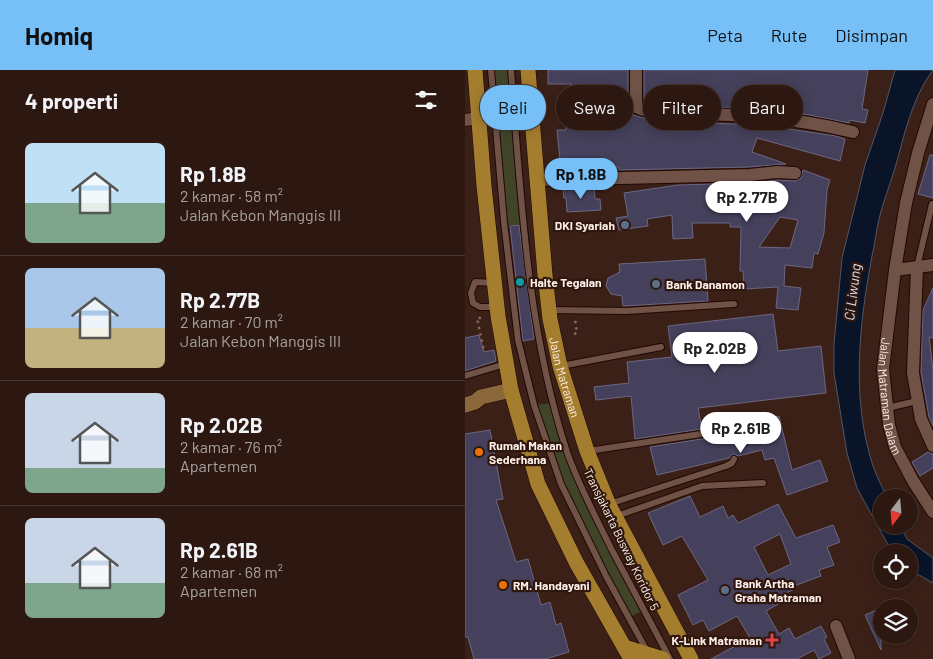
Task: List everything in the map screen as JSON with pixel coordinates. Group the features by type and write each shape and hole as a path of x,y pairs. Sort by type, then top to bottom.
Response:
{"main road":[{"path":"475,70 472,119 497,312 512,396 538,484 576,562 628,653 654,657"},
{"name":"Jalan Matraman","path":"528,70 536,180 549,310 560,366 587,451 611,511 691,659"}],"street":[{"path":"636,70 636,106 642,109 677,113 763,117 829,126 853,132"},
{"name":"Jalan Matraman Dalam","path":"933,104 906,202 895,270 883,369 889,425 895,447 913,481 933,512"},
{"path":"536,180 795,173"},
{"path":"895,270 933,265"},
{"name":"Jalan Matraman Dalam","path":"917,267 913,373 921,419 933,446"},
{"path":"470,404 485,404 512,396"},
{"path":"835,626 849,659"}],"lane":[{"path":"491,70 504,222 518,340 534,405 561,484 606,576 654,657"},
{"name":"Transjakarta Busway Koridor 5","path":"511,70 532,294 540,348 553,403 568,453 580,484 597,521 670,659"},
{"path":"917,267 932,204"},
{"path":"475,282 471,293 473,303 497,312"},
{"path":"465,283 494,283"},
{"path":"549,310 626,311 733,304"},
{"path":"560,366 661,347"},
{"path":"465,376 505,364"},
{"path":"887,408 917,401"},
{"path":"587,451 721,431 732,433"},
{"path":"611,511 725,466 734,459"},
{"path":"611,511 702,486 763,483"}],"path":[{"path":"485,350 477,318 497,312"}],"green space":[{"path":"491,70 511,70 512,85 492,85"},
{"path":"496,130 516,130 524,224 504,226"},
{"path":"553,403 568,453 644,610 628,618 561,484 534,405"}],"water":[{"name":"Ci Liwung","path":"895,70 933,70 919,93 909,118 882,206 867,282 859,362 862,415 866,441 873,466 883,489 873,489 873,517 857,488 847,453 834,373 834,344 842,258 865,165 883,113"},
{"path":"882,534 904,534 907,539 914,544 888,544"},
{"path":"918,547 933,558 933,583 918,574"}],"building":[{"path":"548,70 628,70 628,85 548,84"},
{"path":"644,70 868,70 862,109 868,110 865,123 850,120 849,123 803,114 803,85 731,85 731,108 721,107 721,85 644,85"},
{"path":"633,115 643,118 643,130 721,130 721,123 731,124 731,130 795,130 845,139 840,161 757,138 752,152 786,164 749,167 619,170 619,167 592,167 593,171 561,171 557,130 633,130"},
{"path":"930,155 933,155 933,198 918,194"},
{"path":"803,170 830,180 827,190 824,233 818,254 814,253 812,268 785,265 784,286 801,288 798,310 776,308 778,287 744,289 743,271 740,271 741,227 730,227 730,223 692,223 693,238 673,239 672,215 647,219 648,226 619,230 616,218 628,216 624,193 678,185 750,183 777,180 795,181 801,178","holes":["780,217 798,220 790,248 759,247"]},
{"path":"594,187 595,199 600,199 601,210 567,212 563,188"},
{"name":"Halte Tegalan","path":"519,225 534,339 523,341 510,226"},
{"name":"Bank Danamon","path":"705,259 708,301 623,306 622,296 611,294 606,286 608,278 620,272 619,264"},
{"path":"933,288 933,338 929,337 933,370 933,426 929,417 921,372 923,310"},
{"path":"773,314 778,351 821,346 826,393 698,408 702,429 635,439 631,396 596,400 594,387 629,383 627,362 672,357 668,326"},
{"path":"479,335 484,352 494,350 496,361 465,371 465,338"},
{"path":"779,416 792,470 820,460 828,481 787,495 774,458 765,460 762,450 738,456 733,454 729,458 657,475 650,447 721,436 733,438 737,433 734,428"},
{"path":"490,430 503,499 496,500 516,562 528,559 541,605 550,602 556,625 561,623 569,652 545,659 474,659 468,637 465,637 465,434"},
{"path":"928,452 933,454 933,468 920,476 912,462"},
{"path":"690,496 700,517 723,506 728,518 733,515 738,523 778,504 796,538 833,525 840,542 827,547 834,565 819,570 821,576 794,586 795,589 777,597 780,603 766,611 779,634 789,628 795,639 821,626 827,637 824,639 831,653 819,659 814,650 797,659 711,659 750,638 737,616 709,631 703,620 693,625 678,595 708,580 682,536 663,545 648,513","holes":["780,534 791,564 768,575 754,547"]},
{"path":"873,612 873,632 865,615"}],"place":[{"name":"DKI Syariah","path":"625,225"},
{"name":"Halte Tegalan","path":"520,282"},
{"name":"Bank Danamon","path":"656,284"},
{"name":"Rumah Makan Sederhana","path":"479,452"},
{"name":"RM. Handayani","path":"503,585"},
{"name":"Bank Artha Graha Matraman","path":"725,590"},
{"name":"K-Link Matraman","path":"772,640"}]}
